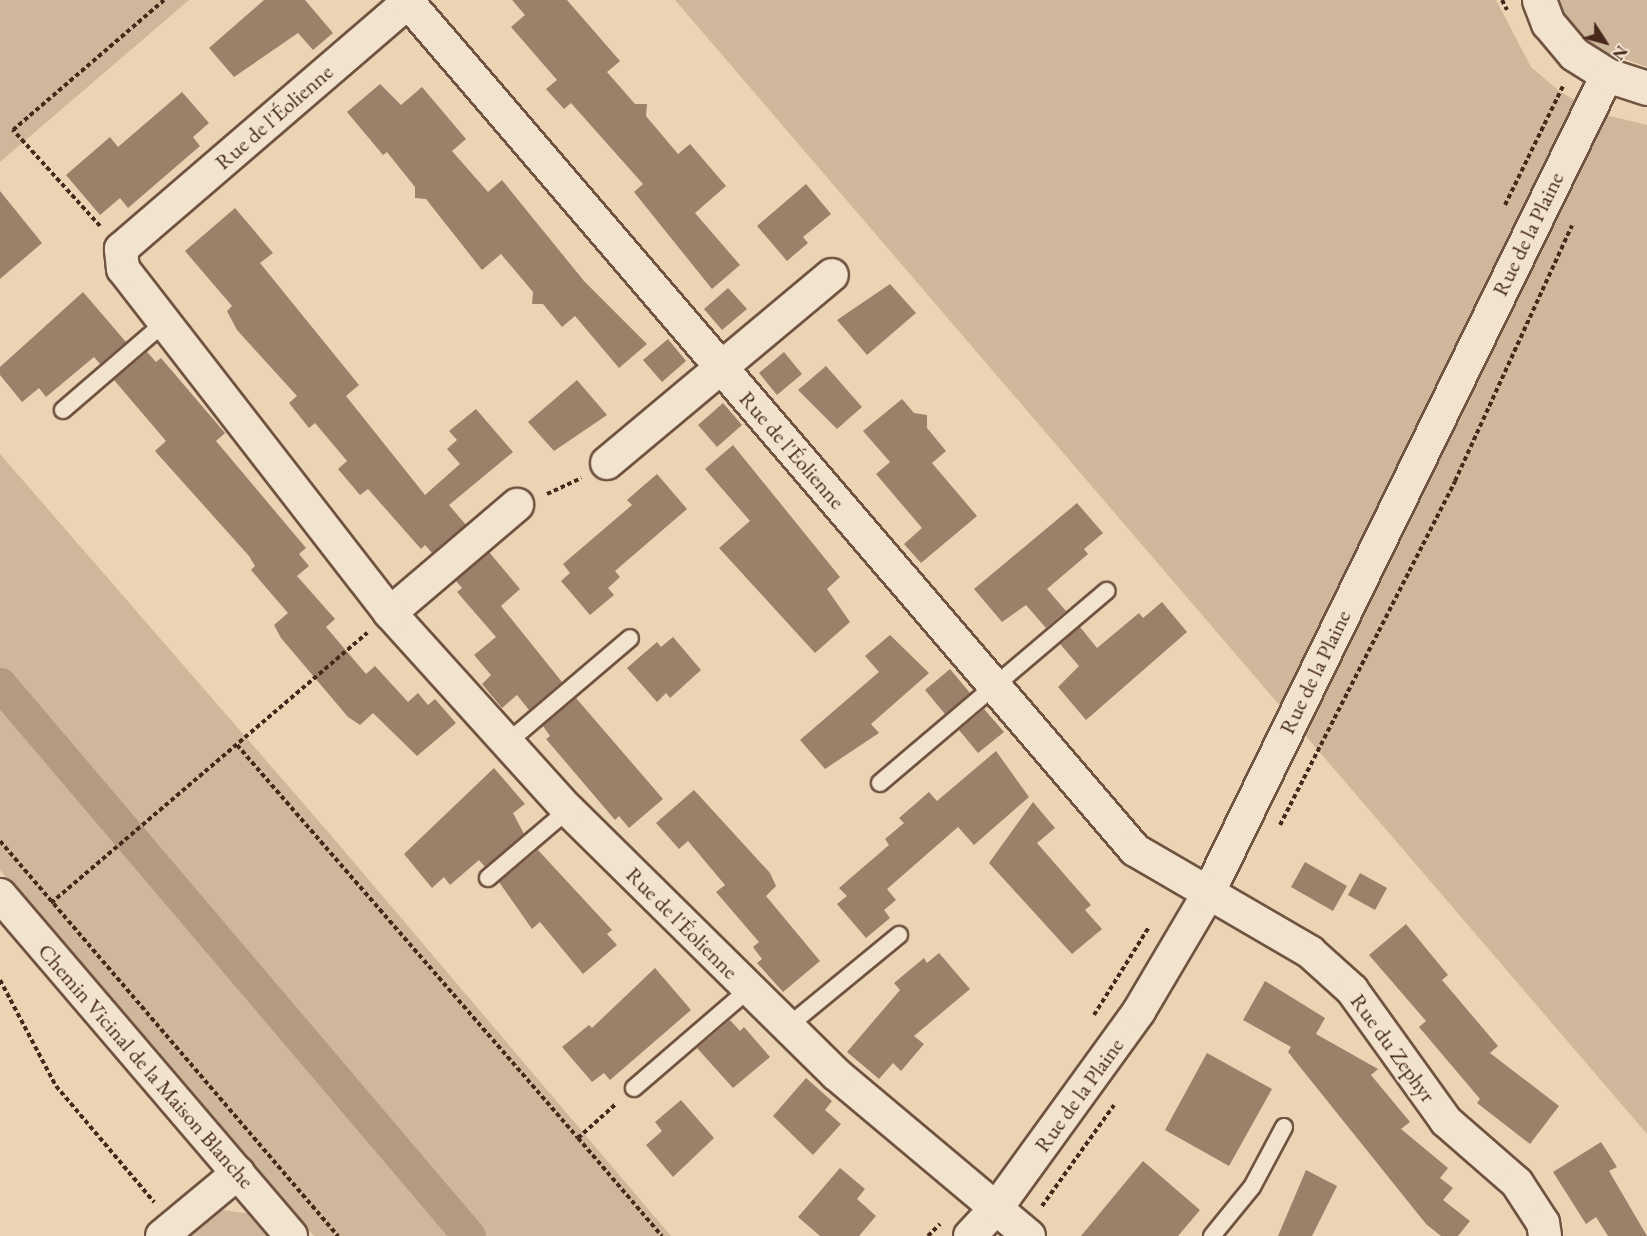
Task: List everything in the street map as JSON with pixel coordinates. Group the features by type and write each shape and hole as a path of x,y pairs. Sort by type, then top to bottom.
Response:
{"street":[{"path":"1539,0 1548,23 1574,54 1607,75 1647,88"},
{"name":"Rue de l'Éolienne","path":"998,1206 970,1187 787,1027 568,810 390,613 123,269 121,249 408,2 1135,850 1207,896"},
{"name":"Rue de la Plaine","path":"970,1236 998,1206 1139,1011 1207,896 1607,75"},
{"path":"607,463 832,275"},
{"path":"390,613 517,505"},
{"name":"Chemin Vicinal de la Maison Blanche","path":"0,896 291,1236"},
{"name":"Rue du Zephyr","path":"1207,896 1310,952 1352,990 1446,1121 1517,1183 1543,1223 1545,1236"},
{"path":"168,1231 238,1173"},
{"path":"998,1206 1029,1236"}],"lane":[{"path":"63,410 164,323"},
{"path":"880,783 1106,591"},
{"path":"508,742 630,638"},
{"path":"488,878 568,810"},
{"path":"787,1027 899,935"},
{"path":"634,1088 749,989"},
{"path":"1212,1236 1252,1187 1284,1127"}],"path":[{"path":"121,249 13,130 164,0"},
{"path":"517,505 565,488 607,463"},
{"path":"77,881 390,613"},
{"path":"237,745 662,1236"},
{"path":"0,841 338,1236"},
{"path":"1090,1022 1180,877"},
{"path":"0,980 56,1086 168,1231"},
{"path":"578,1137 634,1088"},
{"path":"928,1236 970,1187"}],"shaded area":[{"path":"0,0 189,0 0,162"},
{"path":"675,0 1496,0 1531,67 1559,91 1597,113 1647,125 1647,1134"},
{"path":"1556,0 1647,0 1647,67 1600,50 1581,36"},
{"path":"0,454 329,833 671,1236 314,1236 0,870"},
{"path":"215,1209 252,1214 269,1236 183,1236"}],"building":[{"path":"264,0 305,0 333,33 313,50 298,33 234,77 209,48"},
{"path":"512,0 567,0 620,61 607,72 635,104 647,104 646,116 678,154 690,144 726,186 695,213 740,265 712,289 634,192 643,184 571,103 564,109 546,89 557,80 511,27 525,15"},
{"path":"380,84 401,105 422,87 466,139 452,151 488,192 502,180 584,281 647,344 619,368 575,316 562,327 543,304 532,304 533,292 501,254 482,270 426,199 415,198 415,187 387,152 383,155 347,112"},
{"path":"182,92 209,123 193,137 200,146 128,208 120,198 100,215 66,175 110,137 118,147"},
{"path":"806,184 831,214 803,237 808,243 787,261 757,226"},
{"path":"0,191 42,243 0,279"},
{"path":"235,208 273,253 260,263 359,385 346,396 425,495 460,464 447,449 457,440 449,431 476,409 513,452 449,505 466,525 432,553 425,545 421,549 368,489 360,495 338,469 347,461 315,423 309,428 289,403 297,396 237,330 227,311 232,306 185,251"},
{"path":"890,284 916,313 867,355 837,320"},
{"path":"728,288 747,309 722,330 704,309"},
{"path":"83,292 126,342 100,364 94,357 46,397 39,388 22,402 0,375 0,367"},
{"path":"668,339 686,361 662,382 643,360"},
{"path":"147,352 156,362 161,358 225,433 216,441 306,548 299,554 309,566 297,576 335,619 326,627 366,674 375,666 408,702 418,693 428,705 435,699 456,723 417,756 373,713 360,725 348,717 281,638 274,625 288,613 251,570 255,566 249,556 155,451 166,441 114,380"},
{"path":"784,352 802,374 777,395 759,373"},
{"path":"826,366 862,407 837,429 798,390"},
{"path":"577,380 607,415 554,451 528,422"},
{"path":"902,399 914,413 927,415 927,428 946,451 932,463 977,516 921,563 904,544 922,528 876,474 890,462 863,431"},
{"path":"723,403 742,425 717,447 698,425"},
{"path":"733,445 840,577 827,589 850,622 815,653 719,548 750,521 705,469"},
{"path":"657,474 687,509 615,571 620,577 608,588 614,595 590,615 561,581 570,573 563,564 632,505 627,500"},
{"path":"1077,503 1103,533 1084,549 1088,554 1047,589 1066,611 1046,628 1026,605 1002,622 974,589"},
{"path":"489,552 520,589 501,606 562,682 529,710 517,695 502,708 482,684 491,675 474,655 496,637 457,592 462,588 456,581"},
{"path":"1162,602 1187,632 1086,720 1058,687 1079,666 1060,644 1080,627 1097,648 1139,613 1143,618"},
{"path":"890,635 929,673 871,724 879,733 825,769 800,740 879,672 865,656"},
{"path":"673,637 701,670 670,698 666,693 657,702 627,668 657,642 661,647"},
{"path":"950,669 970,693 945,714 925,690"},
{"path":"576,698 663,799 629,828 619,816 615,820 546,739 550,736 543,726"},
{"path":"984,709 1004,732 978,753 959,730"},
{"path":"996,751 1029,797 974,845 958,827 887,889 896,900 884,910 890,918 866,938 837,904 847,896 839,888 889,845 885,839 904,823 899,818 929,792 937,801"},
{"path":"494,768 525,804 513,813 524,834 485,867 479,860 450,885 444,877 432,888 404,854"},
{"path":"694,790 770,873 776,886 766,896 820,961 783,992 757,963 762,959 753,947 759,942 716,892 725,885 688,841 679,849 656,823"},
{"path":"1033,802 1055,828 1037,843 1091,905 1085,910 1102,929 1072,954 989,863"},
{"path":"538,850 612,930 607,934 617,945 583,974 540,922 532,929 499,882"},
{"path":"1305,862 1347,886 1333,911 1291,887"},
{"path":"1360,873 1387,888 1375,910 1348,895"},
{"path":"1406,924 1448,975 1442,980 1498,1046 1490,1053 1559,1106 1530,1144 1477,1103 1480,1099 1419,1027 1426,1021 1369,955"},
{"path":"939,953 970,989 914,1036 924,1044 901,1071 893,1063 879,1079 847,1052 900,990 894,983 924,958 927,963"},
{"path":"655,968 691,1010 610,1080 604,1073 592,1082 562,1047 589,1025 592,1028"},
{"path":"1265,981 1325,1018 1316,1034 1378,1069 1371,1075 1410,1122 1401,1129 1448,1168 1440,1178 1453,1188 1443,1200 1470,1221 1458,1236 1441,1236 1426,1224 1288,1052 1291,1047 1243,1020"},
{"path":"730,1020 740,1031 744,1027 770,1057 733,1088 697,1048"},
{"path":"1207,1053 1272,1089 1229,1166 1165,1130"},
{"path":"806,1078 832,1101 825,1110 841,1124 813,1155 773,1116"},
{"path":"681,1100 714,1138 673,1177 646,1145 662,1131 655,1122"},
{"path":"1601,1142 1617,1167 1609,1171 1647,1236 1608,1236 1596,1217 1586,1224 1553,1172"},
{"path":"1143,1161 1200,1210 1178,1236 1081,1236"},
{"path":"840,1168 865,1189 857,1199 876,1216 859,1236 820,1236 798,1217"},
{"path":"1306,1170 1337,1186 1312,1236 1278,1236"}],"waterway":[{"path":"0,684 469,1236"}]}
